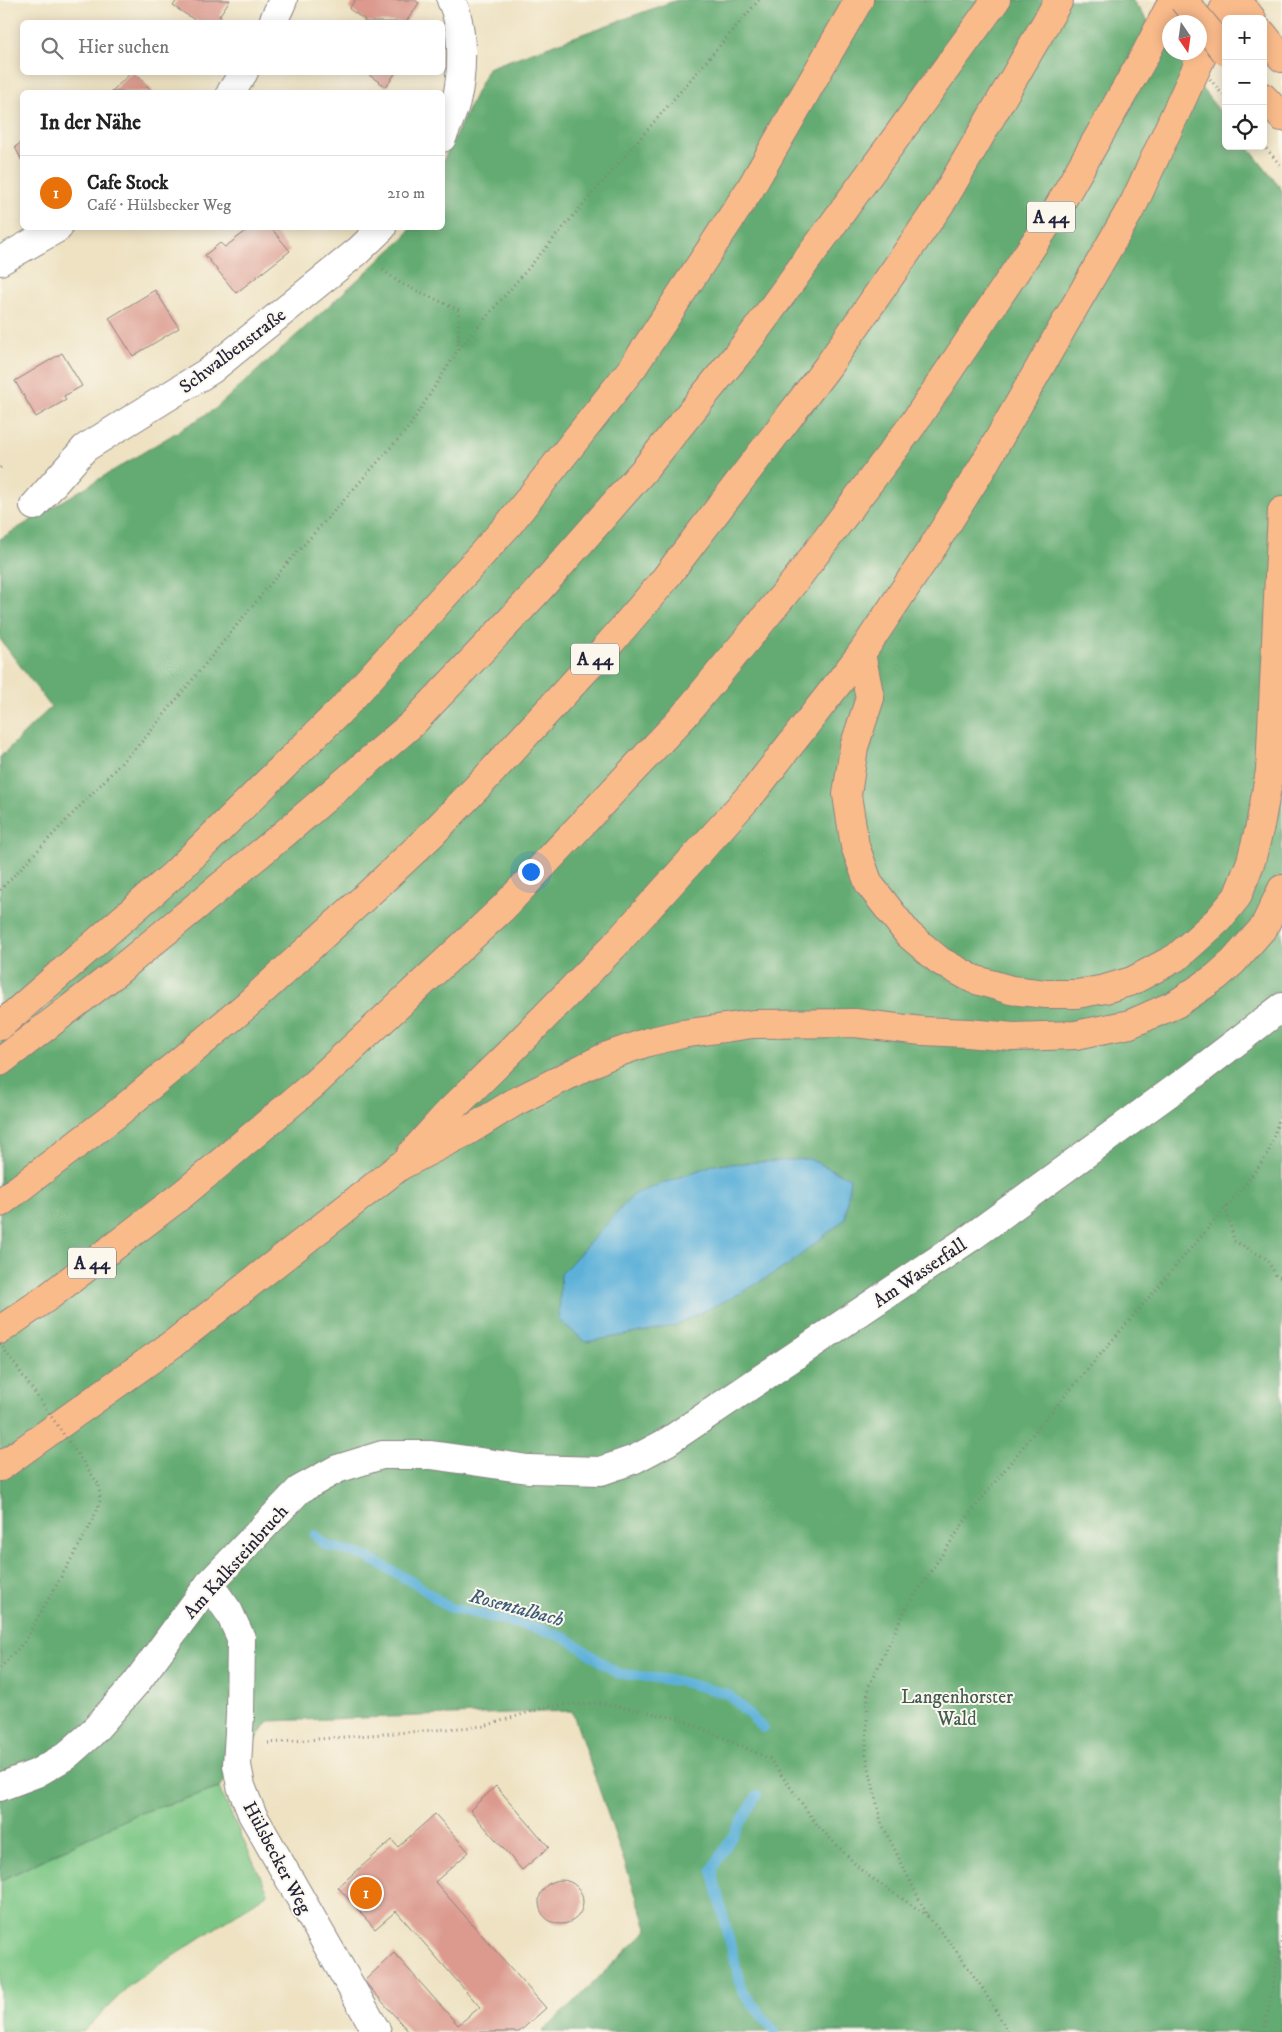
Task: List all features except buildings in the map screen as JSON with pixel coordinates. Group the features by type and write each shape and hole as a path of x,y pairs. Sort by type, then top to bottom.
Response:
{"main road":[{"path":"0,1026 173,875 342,709 509,524 633,368 750,189 859,0"},
{"path":"0,1062 112,976 286,833 412,724 534,595 644,470 748,341 996,0"},
{"name":"A 44","path":"0,1203 118,1113 247,1005 378,886 485,779 604,650 660,585 828,366 943,200 1059,0"},
{"name":"A 44","path":"0,1330 48,1297 183,1194 321,1078 503,908 683,717 794,581 913,424 1056,211 1145,55 1173,0"},
{"path":"1183,0 1222,47"},
{"path":"0,1468 174,1344 400,1166 446,1114 614,946 748,798 860,654 932,548 982,468 1134,203 1228,0"},
{"path":"1237,0 1249,15"},
{"path":"1267,39 1282,58"},
{"path":"860,654 870,698 854,747 847,795 855,846 869,884 908,934 940,961 973,979 1010,990 1046,994 1077,994 1105,989 1132,981 1177,957 1218,920 1237,896 1251,861 1260,826 1270,771 1282,511"},
{"path":"400,1166 466,1132 515,1102 597,1060 648,1042 682,1034 753,1024 855,1023 922,1032 968,1033 1013,1037 1076,1035 1130,1024 1176,1004 1216,977 1233,962 1264,927 1282,889"}],"street":[{"path":"274,20 283,0"},
{"path":"445,130 457,100 462,48 454,6 450,0"},
{"path":"232,90 242,75"},
{"path":"0,261 54,230"},
{"name":"Schwalbenstraße","path":"34,506 85,448 210,370 358,251 380,230"},
{"name":"Am Wasserfall","path":"528,1469 601,1471 636,1459 666,1442 973,1236 1191,1077 1282,1007"},
{"name":"Am Kalksteinbruch","path":"0,1787 37,1773 66,1756 91,1734 136,1683 209,1584 299,1490 337,1469 382,1455 431,1455 528,1469"},
{"name":"Hülsbecker Weg","path":"209,1584 229,1612 241,1638 237,1765 252,1814 377,2032"}],"path":[{"path":"0,890 146,737 284,567 409,427 458,350 759,0"},
{"path":"1267,150 1282,167"},
{"path":"358,251 400,283 460,310 458,350"},
{"path":"1008,2032 983,1989 952,1945 928,1917 880,1822 866,1754 868,1688 906,1608 969,1515 1040,1425 1245,1185 1268,1154 1282,1110"},
{"path":"1226,1206 1234,1241 1267,1259 1276,1276 1282,1278"},
{"path":"0,1343 99,1484 100,1502 89,1528 24,1642 0,1668"},
{"path":"239,1745 485,1726 549,1706 599,1704 681,1719 770,1759 818,1826 864,1873 928,1917"},
{"path":"1264,2032 1282,1936"}],"green space":[{"name":"Langenhorster Wald","path":"677,0 1132,0 1162,39 1162,60 1179,60 1222,114 1222,150 1250,150 1282,190 1282,2032 542,2032 648,1930 572,1711 269,1721 219,1788 134,1815 0,1881 0,757 51,707 0,639 0,539 215,409 405,237 409,230 445,230 445,157 488,68"},
{"path":"219,1788 268,1893 131,1984 83,2032 0,2032 0,1881 134,1815"}],"water":[{"path":"809,1159 850,1178 845,1219 787,1266 739,1294 674,1326 586,1342 559,1320 561,1274 634,1194 713,1165"}],"waterway":[{"name":"Rosentalbach","path":"315,1535 325,1545 365,1556 416,1584 448,1607 543,1630 568,1639 617,1673 678,1681 728,1694 763,1728"},
{"name":"Rosentalbach","path":"757,1795 712,1870 742,1991 775,2032"}],"place":[{"name":"Cafe Stock","path":"366,1893"}]}
